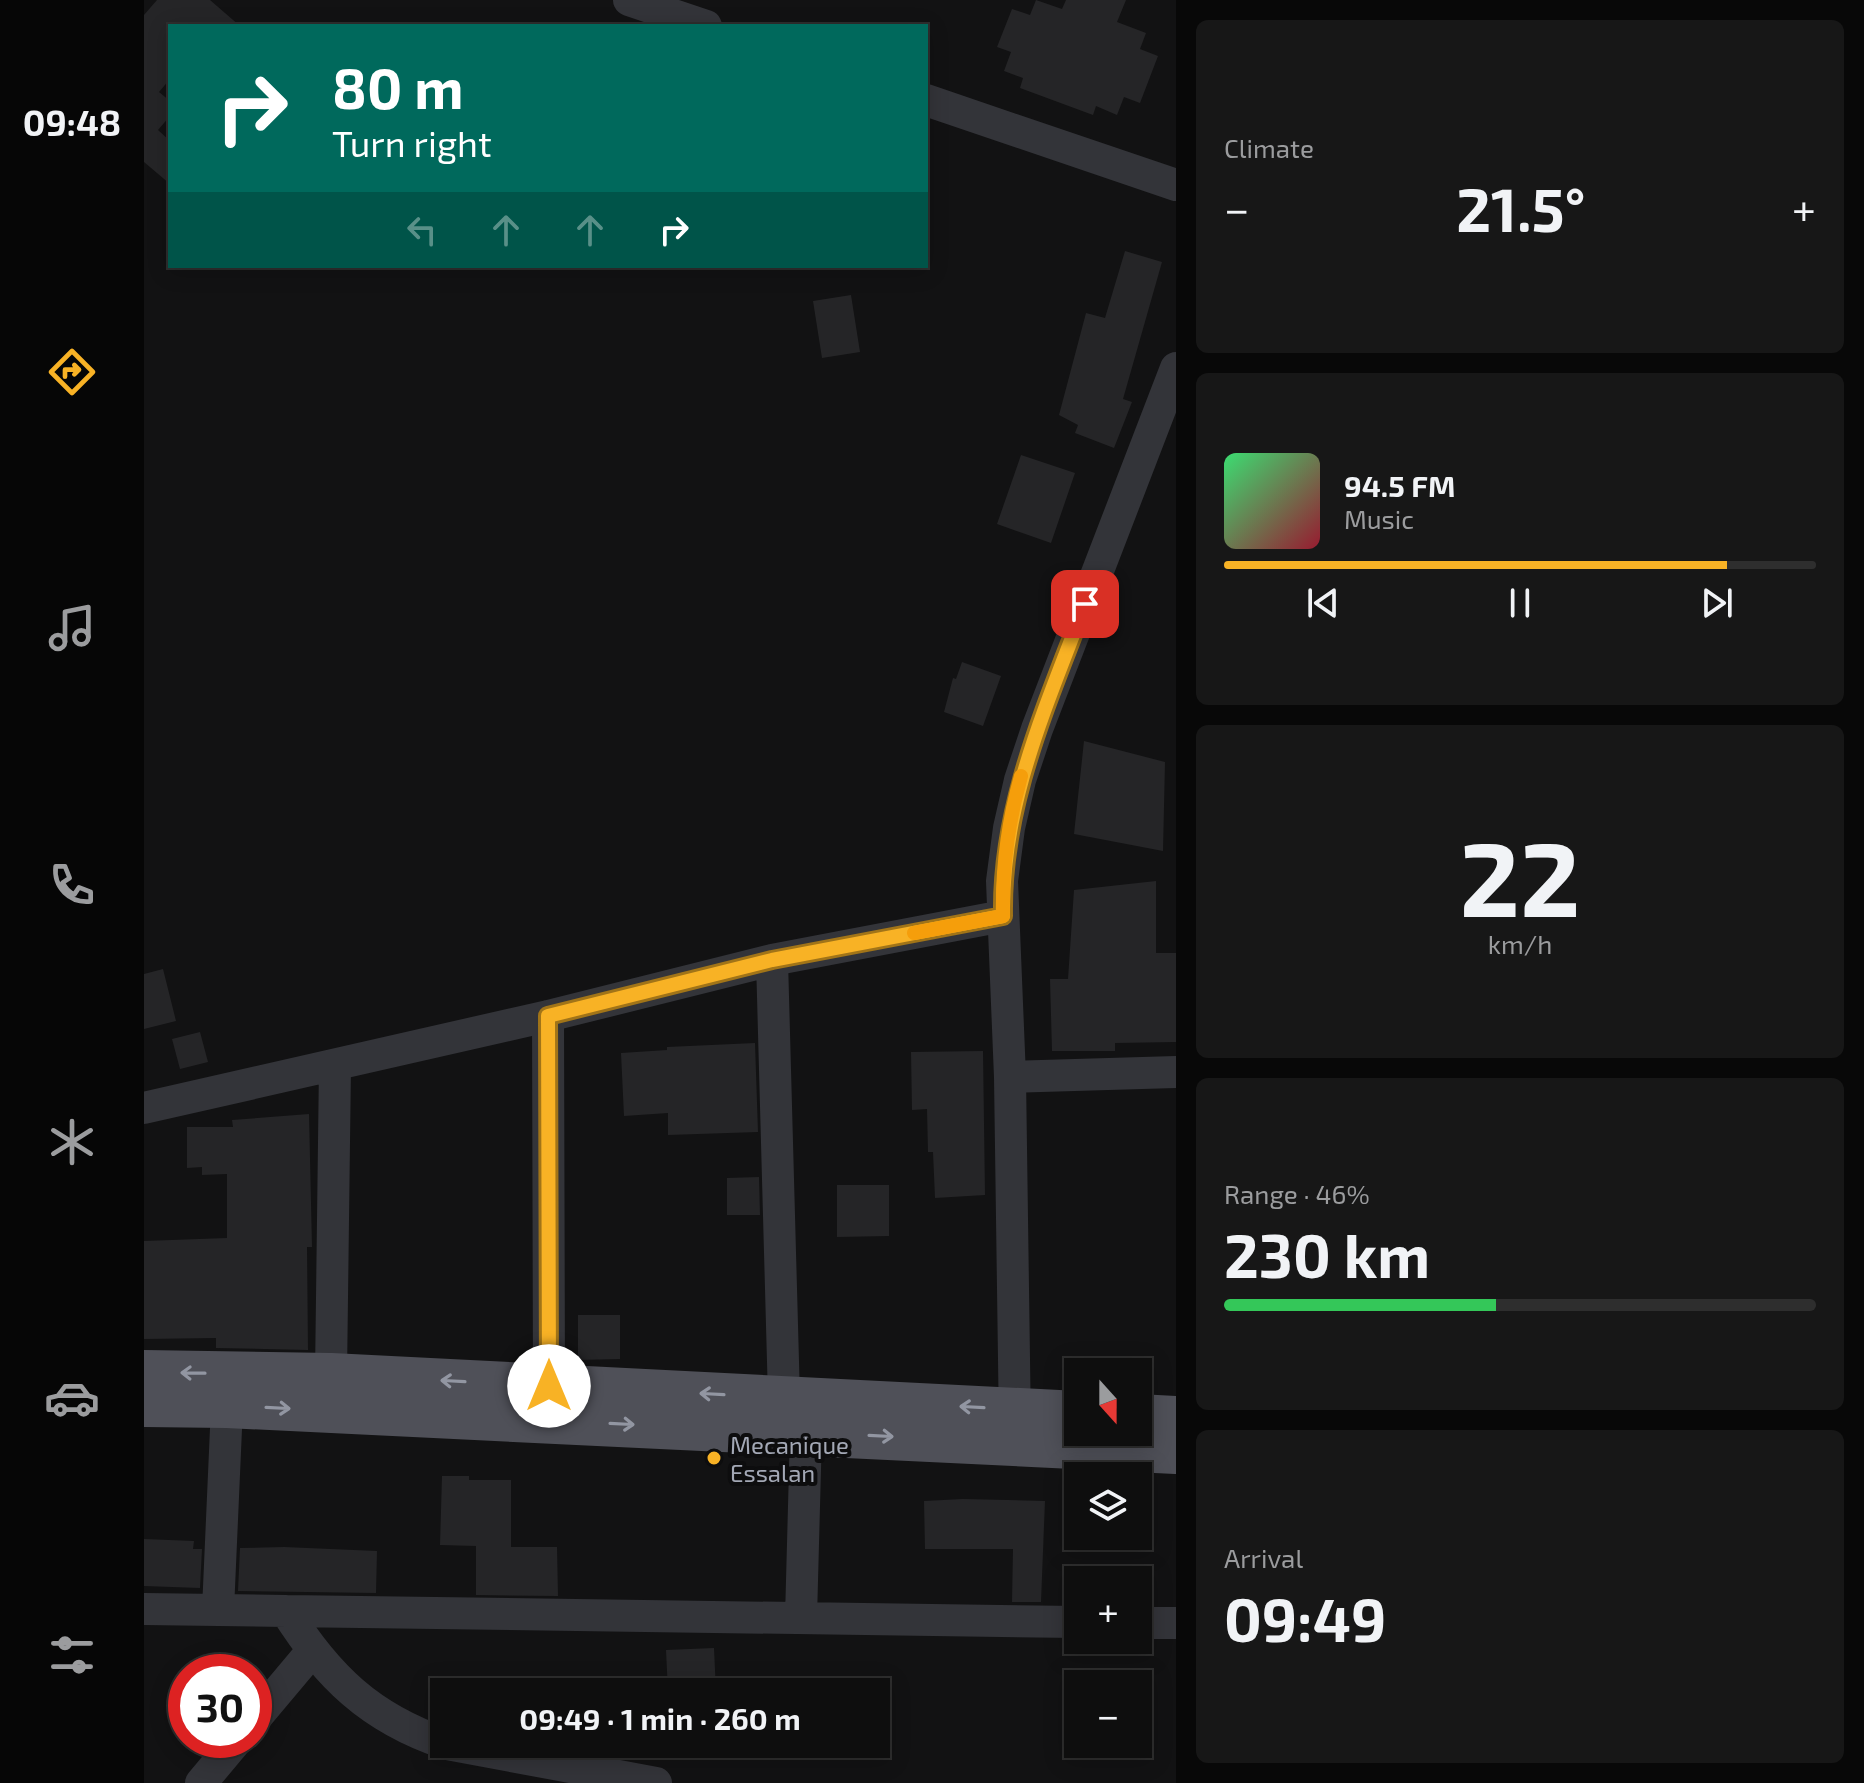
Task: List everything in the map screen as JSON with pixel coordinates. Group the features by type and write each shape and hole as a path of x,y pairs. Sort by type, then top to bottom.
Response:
{"main road":[{"path":"144,1372 331,1375 549,1386 795,1415"},
{"path":"144,1405 795,1415 1015,1427 1176,1452"},
{"path":"1015,1427 1064,1416"},
{"path":"1152,1417 1176,1418"}],"street":[{"path":"629,0 700,24"},
{"path":"928,101 1176,185"},
{"path":"1015,1427 1010,1077 1002,881 1007,841 1020,780 1174,375"},
{"path":"144,1108 548,1016 772,960 1003,916"},
{"path":"772,960 795,1415 801,1618"},
{"path":"548,1016 549,1386"},
{"path":"331,1375 335,1065"},
{"path":"1010,1077 1176,1072"},
{"path":"218,1610 227,1406"},
{"path":"144,1609 1064,1622"},
{"path":"286,1611 328,1671 376,1709 430,1738"},
{"path":"1152,1623 1176,1623"},
{"path":"272,1699 312,1651"},
{"path":"201,1783 222,1758"},
{"path":"521,1758 656,1783"}],"building":[{"path":"157,0 210,0 238,24 168,24 168,81 159,92 168,99 168,118 158,130 168,139 168,182 144,162 144,15"},
{"path":"1036,0 1062,9 1066,0 1126,0 1117,22 1146,33 1140,49 1158,56 1140,103 1124,97 1117,115 1096,106 1093,115 1020,88 1023,78 1004,71 1011,52 997,47 1012,9 1030,15"},
{"path":"1125,251 1162,262 1123,399 1132,402 1114,448 1075,433 1078,425 1059,415 1086,313 1105,318"},
{"path":"851,295 860,352 822,358 813,301"},
{"path":"1021,455 1075,473 1051,543 997,524"},
{"path":"962,662 1001,676 983,726 944,712 953,678 956,679"},
{"path":"1084,741 1165,762 1163,851 1074,834"},
{"path":"1156,881 1156,953 1176,953 1176,1042 1115,1043 1115,1051 1052,1051 1050,979 1068,979 1074,890"},
{"path":"163,969 176,1021 144,1029 144,974"},
{"path":"200,1032 208,1062 180,1069 172,1039"},
{"path":"755,1043 758,1132 668,1135 668,1113 624,1116 621,1053 667,1050 667,1047"},
{"path":"983,1051 985,1195 935,1198 933,1152 928,1152 927,1109 912,1110 911,1052"},
{"path":"309,1114 312,1247 307,1247 308,1350 216,1348 216,1338 144,1339 144,1241 227,1238 227,1174 202,1175 202,1167 187,1168 187,1127 233,1127 232,1120"},
{"path":"759,1177 760,1215 727,1215 727,1178"},
{"path":"837,1185 889,1185 889,1236 837,1237"},
{"path":"578,1315 620,1315 620,1359 578,1360"},
{"path":"442,1476 469,1476 469,1480 511,1480 511,1547 557,1547 558,1596 476,1595 476,1546 440,1545"},
{"path":"924,1501 1045,1501 1041,1602 1012,1602 1013,1549 925,1549"},
{"path":"144,1539 194,1541 193,1549 202,1549 200,1588 144,1586"},
{"path":"240,1548 377,1551 376,1593 238,1591"},
{"path":"714,1648 715,1678 667,1678 666,1650"}],"slow traffic":[{"path":"914,933 1003,916 1002,881 1009,828 1021,776"}],"place":[{"name":"Mecanique Essalan","path":"714,1458"}],"route":[{"path":"549,1386 548,1016 772,960 1003,916 1005,855 1020,780 1085,604"}]}
